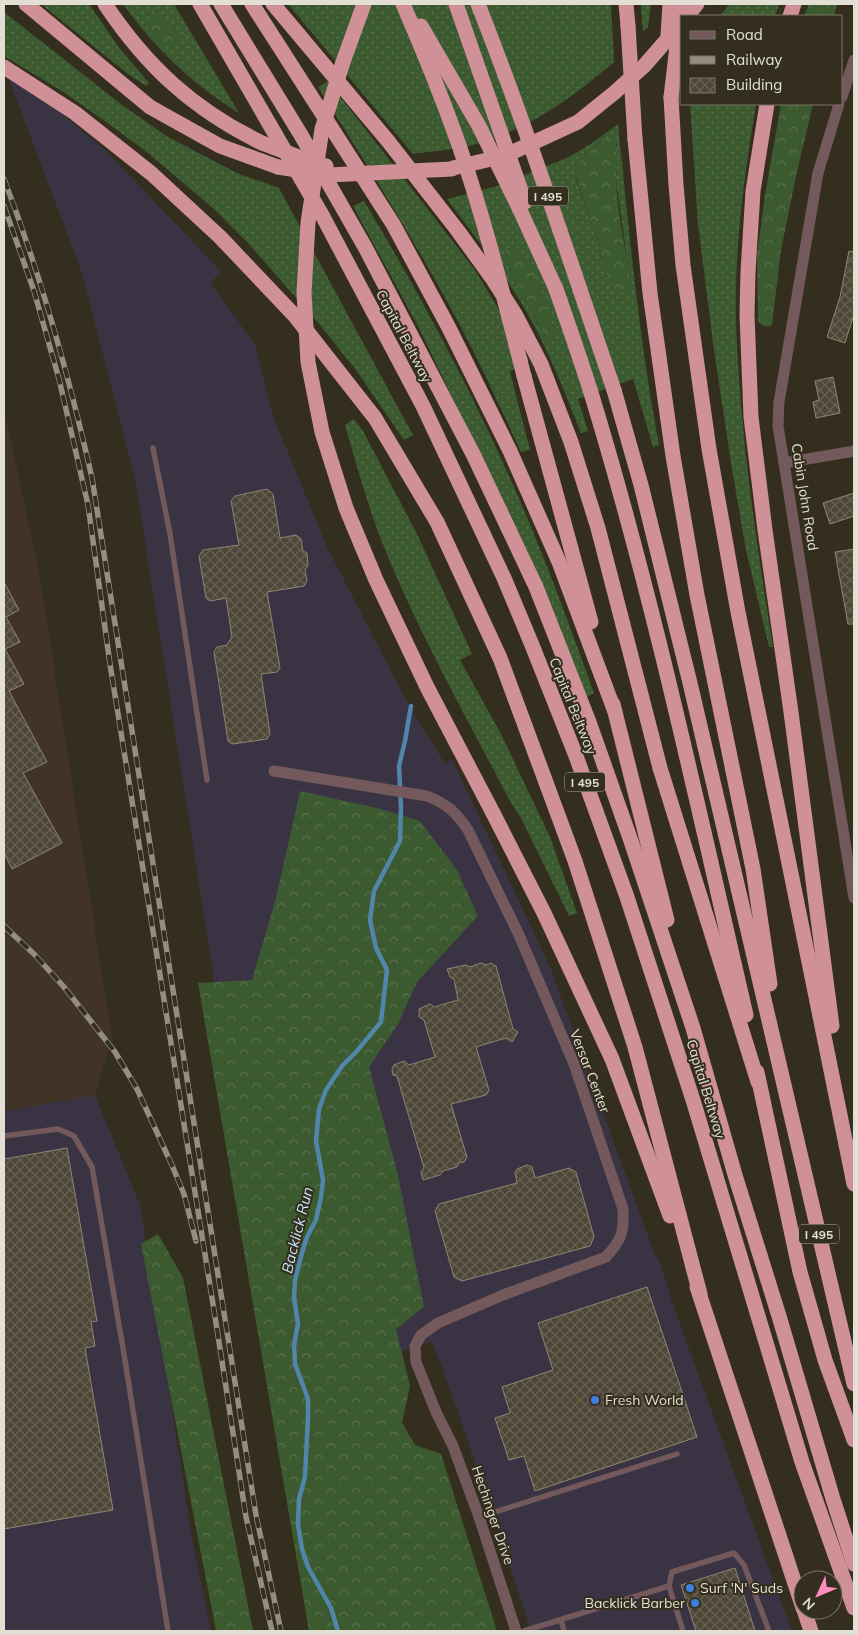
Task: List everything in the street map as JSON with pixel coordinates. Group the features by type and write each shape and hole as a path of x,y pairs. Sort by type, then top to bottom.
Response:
{"highway":[{"path":"26,4 61,31 150,107 220,146 278,167 329,175 452,169 504,156 578,122 644,66 680,25"},
{"path":"105,4 117,22 166,78 217,119 262,143 320,165 392,173"},
{"name":"Capital Beltway","path":"200,4 322,215 423,406 500,570 532,645 576,756 627,897 693,1100 802,1462 854,1608"},
{"path":"221,4 301,135 365,248 474,456 536,587 589,722 693,1028 854,1564"},
{"path":"252,4 393,224 448,326 510,450 559,562 615,712"},
{"path":"273,4 388,142 458,231 516,314 542,364 571,442 598,528 658,759 758,1082"},
{"path":"364,4 340,70 320,138 307,231 304,293 308,362 322,432 346,508 380,589 548,922 612,1059 700,1294 793,1578"},
{"path":"403,4 432,72 459,145 502,289 615,712 693,1028"},
{"path":"408,4 479,126 556,289"},
{"path":"456,4 591,394 638,562 681,731 752,1040 758,1082 800,1272 825,1360 854,1440"},
{"name":"I 495","path":"478,4 496,48 614,390 644,494 785,1084 854,1384"},
{"path":"626,4 635,140 650,293 674,466 697,596 753,869 785,1084"},
{"path":"670,4 668,33 671,97 683,265 709,449 738,612 854,1184"},
{"path":"688,15 698,4"},
{"path":"671,97 680,21"},
{"path":"4,67 75,113 152,174 220,237 295,316 375,418 438,522 500,658 578,870 635,1047 700,1294"},
{"path":"767,105 753,191 749,264 747,315 751,417 850,1163"}],"street":[{"path":"843,94 854,60"},
{"name":"Cabin John Road","path":"839,105 818,173 779,402 778,426 854,898"},
{"path":"784,463 854,451"},
{"name":"Versar Center","path":"274,770 427,796 443,802 458,815 468,830 519,935 574,1064 622,1209 624,1229 617,1245 606,1257 503,1295 438,1323 420,1335 415,1346 416,1362 436,1412"},
{"name":"Hechinger Drive","path":"436,1412 453,1446 479,1517 516,1631"}],"lane":[{"path":"153,448 170,534 207,780"},
{"path":"4,1136 58,1129 74,1136 92,1167 126,1363 168,1631"},
{"path":"479,1517 677,1454"},
{"path":"683,1631 669,1586 672,1572 734,1553 744,1565 769,1631"},
{"path":"524,1631 669,1586"},
{"path":"561,1620 564,1631"}],"shaded area":[{"path":"8,77 44,99 104,149 221,271 211,283 255,345 273,416 327,547 405,698 445,764 452,759 550,967 656,1258 658,1257 675,1311 792,1631 531,1631 457,1409 432,1341 273,1396 265,1301 135,479 82,273"},
{"path":"4,408 40,577 112,1039 95,1095 4,1111"},
{"path":"95,1095 140,1205 193,1544 211,1631 4,1631 4,1111"}],"green space":[{"path":"41,4 89,4 120,49 149,83 146,86 128,74"},
{"path":"123,4 174,4 239,113 191,78 148,36","holes":["147,14 174,27 179,39 164,45 148,27"]},
{"path":"288,4 611,4 614,62 565,100 513,130 473,145 413,154"},
{"path":"641,4 651,4 648,27 643,32"},
{"path":"730,4 779,4 775,15 721,15"},
{"path":"809,4 837,4 834,15 804,15"},
{"path":"4,12 122,105 168,137 239,174 279,188 413,435 404,440 356,370 320,325 248,243 215,210 148,153 113,127 65,93 4,56"},
{"path":"150,13 164,19 175,29 179,39 174,49 159,42 152,33 146,17"},
{"path":"328,81 475,270 529,360 510,372 530,450 521,452 462,329 428,267 318,87"},
{"path":"690,105 756,105 737,254 736,315 739,383 746,459 773,647 769,647 746,550 713,343 698,224"},
{"path":"781,105 813,105 781,250 772,325 766,326 758,321 757,255 765,195"},
{"path":"618,124 640,325 659,445 653,447 633,379 578,399 588,431 581,433 554,366 520,301 447,199 494,187 569,157","holes":["604,139 617,145 616,180 630,280 607,277 597,240 576,179 577,167 580,161","522,253 540,288 555,337 551,341 545,337 512,275 505,255"]},
{"path":"613,136 617,146 618,204 630,280 629,289 622,293 616,291 607,277 575,174 580,160 604,139"},
{"path":"364,201 454,361 513,485 548,568 594,693 587,697 503,503 419,328 353,206"},
{"path":"512,245 519,250 533,271 555,335 554,339 550,341 545,337 512,275 505,255 506,250"},
{"path":"354,419 363,431 417,534 472,654 460,660 501,734 550,837 577,913 569,916 521,818 511,803 459,705 409,605 380,537 361,481 345,425"},
{"path":"300,791 377,808 420,821 457,870 478,916 417,982 398,1024 369,1067 398,1175 424,1307 396,1329 410,1386 402,1423 415,1445 441,1454 497,1631 309,1631 198,983 252,980 276,898"},
{"path":"158,1234 183,1278 253,1631 216,1631 141,1244"}],"building":[{"path":"849,251 854,252 854,314 845,343 827,337 840,297"},
{"path":"833,377 840,413 816,418 813,402 819,400 815,381"},
{"path":"267,489 273,494 280,538 296,535 301,539 303,551 307,553 308,565 305,570 307,581 304,586 267,592 280,668 277,672 261,674 270,734 267,739 232,744 228,741 214,652 217,647 227,645 232,637 226,598 210,601 206,598 199,556 203,550 239,545 231,501 235,496"},
{"path":"854,493 854,516 830,524 823,503"},
{"path":"854,549 854,624 848,624 835,552"},
{"path":"4,582 19,610 6,617 20,642 5,649 24,684 9,691 47,762 23,773 62,843 12,869 4,853"},
{"path":"481,963 486,965 491,963 496,966 513,1029 518,1032 512,1042 506,1038 476,1047 489,1090 486,1095 451,1104 467,1157 457,1167 423,1180 421,1172 424,1168 397,1076 393,1075 392,1069 394,1065 404,1061 409,1065 435,1057 424,1020 419,1017 419,1009 430,1004 434,1007 458,1000 454,979 450,977 447,969 466,965 470,967"},
{"path":"67,1148 97,1321 91,1322 95,1346 85,1348 113,1510 4,1529 4,1159"},
{"path":"527,1165 532,1167 535,1178 569,1168 576,1172 594,1237 590,1246 462,1281 454,1277 435,1211 439,1204 517,1183 515,1173 517,1169"},
{"name":"Fresh World","path":"647,1287 697,1437 535,1491 524,1456 509,1460 495,1418 510,1413 502,1387 553,1370 538,1323"},
{"path":"735,1568 755,1631 696,1631 681,1585"}],"waterway":[{"name":"Backlick Run","path":"338,1631 331,1608 308,1567 302,1549 298,1525 299,1499 305,1477 308,1399 295,1364 294,1345 298,1324 294,1298 295,1280 307,1237 316,1220 321,1197 323,1180 316,1141 319,1109 326,1090 342,1066 381,1022 387,970 376,948 370,920 374,891 400,841 399,766 411,706"}],"railway":[{"path":"4,179 30,252 53,327 74,402 92,478 256,1515 281,1631"},
{"path":"4,206 34,291 59,379 88,505 110,664 246,1517 272,1631"},
{"path":"4,926 33,953 64,987 115,1052 137,1089 171,1163 184,1194 196,1241"}],"place":[{"name":"Fresh World","path":"595,1400"},
{"name":"Surf 'N' Suds","path":"690,1588"},
{"name":"Backlick Barber","path":"695,1603"}]}
